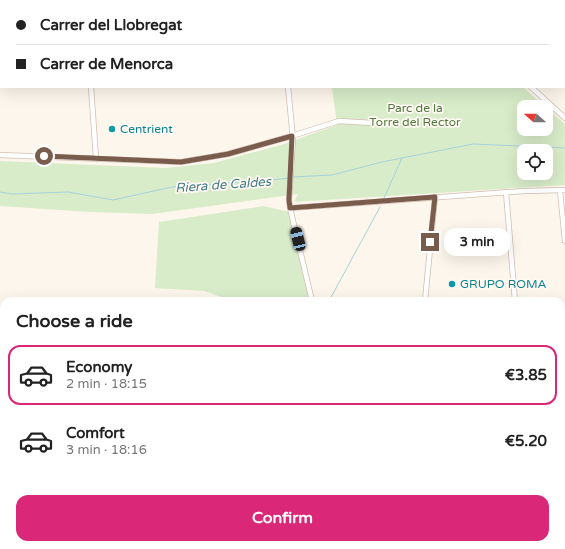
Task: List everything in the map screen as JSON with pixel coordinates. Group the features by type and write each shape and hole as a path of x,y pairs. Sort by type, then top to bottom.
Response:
{"street":[{"path":"91,88 96,158"},
{"path":"288,88 292,136 289,200 311,297"},
{"path":"532,88 565,118"},
{"path":"0,155 181,162 228,154 339,121 373,123"},
{"path":"290,208 506,192 563,190 565,241"},
{"path":"506,192 515,297"},
{"path":"425,297 435,197"}],"green space":[{"name":"Parc de la Torre del Rector","path":"332,88 524,88 537,100 517,100 517,136 553,136 553,114 565,124 565,185 294,202 298,194 152,214 90,212 0,206 0,161 166,168 214,163 284,144 337,125"},
{"path":"264,206 289,212 308,297 221,297 205,291 155,288 159,222"}],"waterway":[{"name":"Riera de Caldes","path":"292,177 332,175 382,162 473,144 565,148"},
{"path":"384,198 402,158"},
{"name":"Riera de Caldes","path":"0,192 12,194 68,192 113,200 172,187 289,178"},
{"path":"331,297 380,207"}],"place":[{"name":"Centrient","path":"112,129"},
{"name":"GRUPO ROMA","path":"452,284"}],"route":[{"path":"44,156 181,162 228,154 292,136 289,200 290,208 435,197 430,242"}]}
